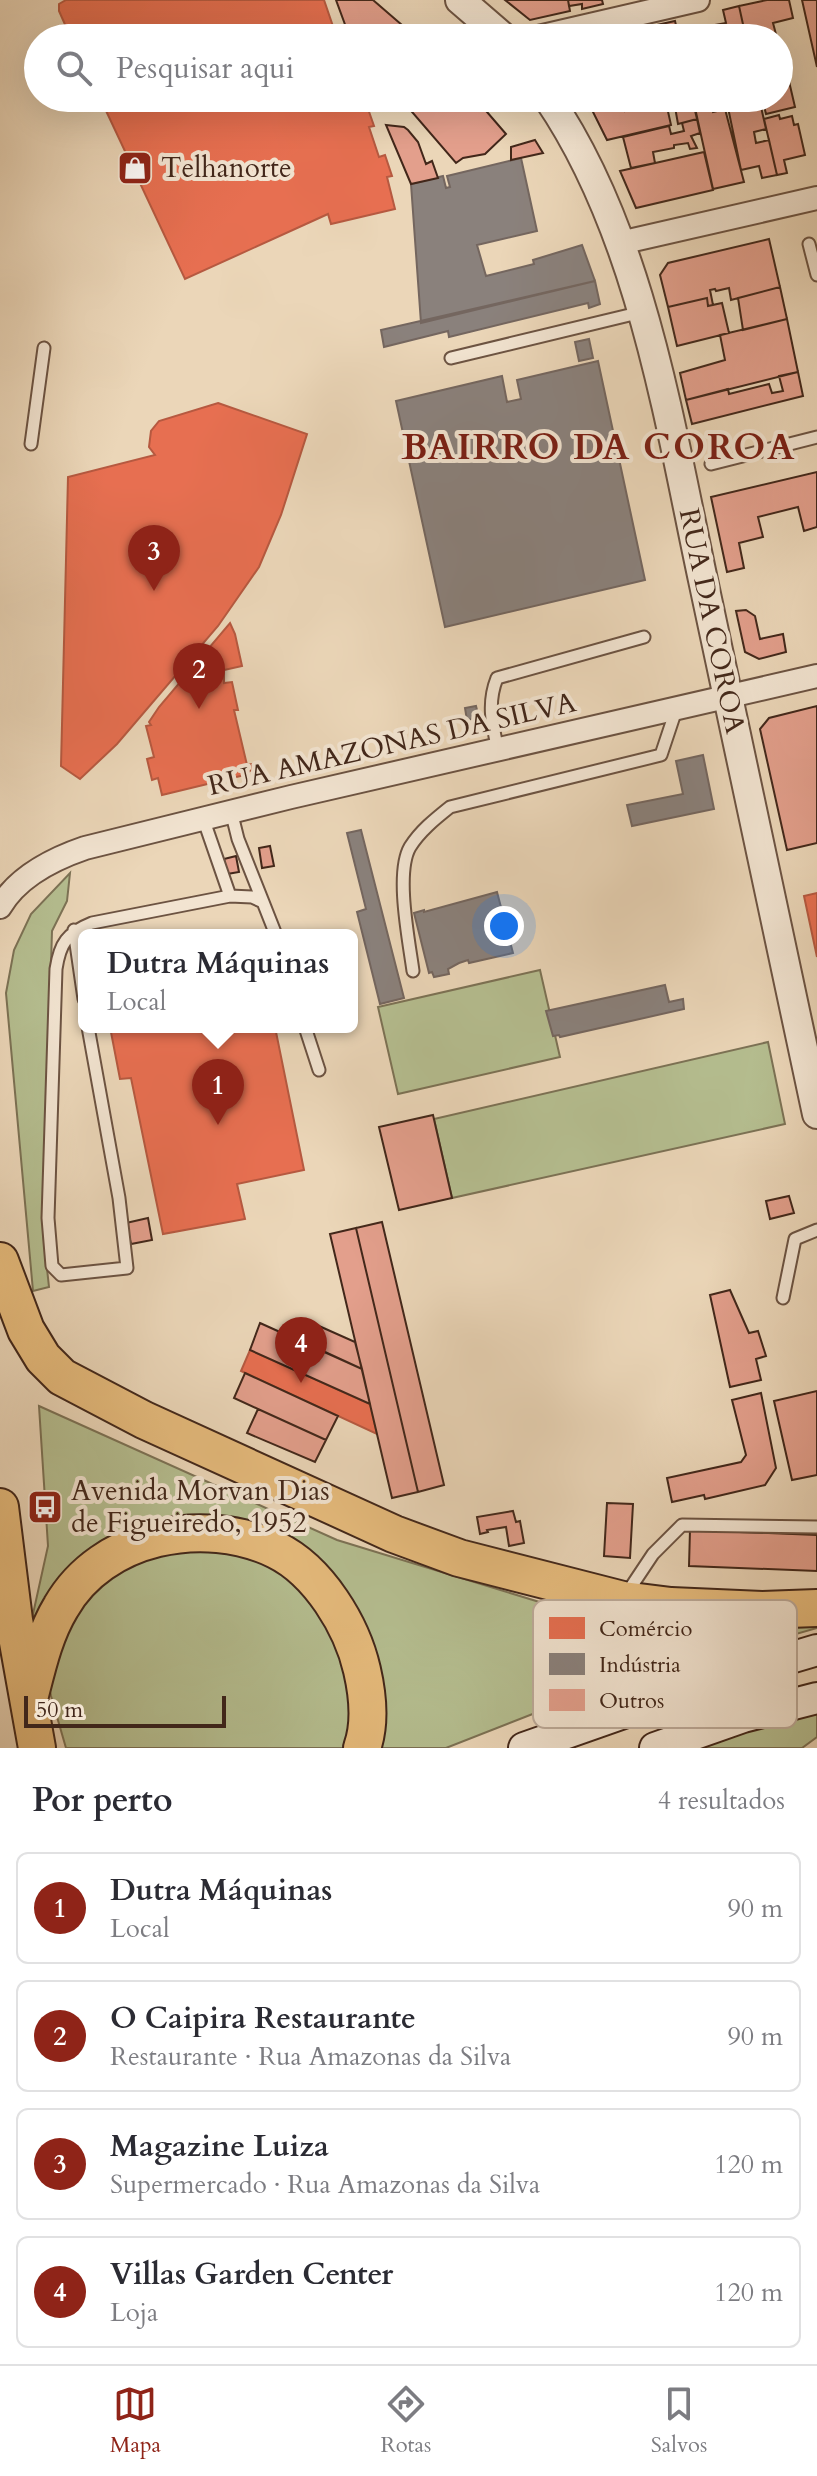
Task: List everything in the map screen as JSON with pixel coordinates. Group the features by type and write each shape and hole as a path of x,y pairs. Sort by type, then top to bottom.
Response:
{"highway":[{"path":"0,1261 26,1330 43,1358 62,1377 144,1420 394,1534 459,1558 623,1600"},
{"path":"0,1507 14,1620 37,1748"},
{"path":"29,1699 40,1655 60,1608 95,1566 121,1550 148,1540 206,1534 245,1538 279,1551 308,1575 340,1611 358,1651 368,1695 367,1735 362,1748"},
{"path":"797,1609 817,1608"}],"main road":[{"path":"797,1656 817,1650"},
{"path":"797,1703 817,1698"},
{"path":"524,1748 581,1728"},
{"path":"655,1748 712,1728"}],"street":[{"path":"460,0 488,24"},
{"path":"594,24 698,0"},
{"name":"RUA DA COROA","path":"556,112 588,166 620,243 643,312 729,697 817,1114"},
{"path":"620,243 817,198"},
{"name":"RUA AMAZONAS DA SILVA","path":"0,907 30,874 59,856 231,811 817,676"}],"lane":[{"path":"809,244 817,275"},
{"path":"451,358 643,312"},
{"path":"31,444 44,348"},
{"path":"711,464 817,437"},
{"path":"498,750 490,715 492,690 497,678 644,637"},
{"path":"413,971 402,897 408,850 429,824 450,807 661,755 676,709"},
{"path":"231,811 238,839 274,929"},
{"path":"203,818 230,896"},
{"path":"89,1033 119,1198 127,1268 61,1275 52,1266 48,1218 59,954 74,930 92,923 230,896 252,897 263,902"},
{"path":"74,930 78,958"},
{"path":"307,1033 319,1070"},
{"path":"783,1298 795,1239 817,1230"},
{"path":"623,1600 653,1554 682,1525 817,1527"}],"green space":[{"path":"70,873 67,901 52,931 43,1232 49,1287 33,1291 6,993 14,950 31,914"},
{"path":"540,970 560,1057 398,1094 378,1007"},
{"path":"768,1042 785,1124 452,1198 434,1119"},
{"path":"39,1406 337,1540 533,1600 533,1714 446,1748 66,1748 33,1614 48,1546"},
{"path":"797,1624 817,1625 817,1628 797,1634"},
{"path":"817,1706 817,1737 802,1748 688,1748 749,1728 797,1728 797,1713"}],"building: Comércio":[{"path":"66,0 324,0 332,24 65,24 59,4"},
{"path":"107,112 369,112 374,126 369,127 379,157 385,155 392,176 387,177 395,209 331,224 328,214 185,279"},
{"path":"218,403 307,434 281,515 259,567 218,626 117,744 80,779 61,766 68,477 155,455 149,447 151,431 159,421"},
{"path":"230,623 242,666 224,670 224,683 232,682 238,710 234,710 247,765 252,764 253,770 249,774 162,795 158,778 152,780 147,759 154,757 146,726 151,725 149,722 159,707"},
{"path":"817,893 817,957 804,896"},
{"path":"111,1033 276,1033 304,1170 237,1184 245,1219 163,1234 131,1078 120,1079"},
{"path":"250,1350 370,1404 377,1434 241,1371"}],"building: Indústria":[{"path":"521,158 537,231 477,245 486,276 534,264 533,260 582,245 595,281 421,323 411,184 443,176 446,188 450,187 447,176"},
{"path":"595,281 600,304 589,308 588,303 449,337 448,331 384,347 381,330"},
{"path":"589,339 593,358 579,361 575,342"},
{"path":"598,361 645,580 445,627 396,401 502,376 507,402 521,399 517,380"},
{"path":"476,706 479,718 467,720 465,708"},
{"path":"703,755 714,809 632,826 627,805 683,794 676,761"},
{"path":"361,830 404,998 380,1004 357,912 366,909 347,833"},
{"path":"497,892 513,953 469,963 468,960 448,969 449,974 434,977 432,972 429,973 414,913"},
{"path":"665,985 669,1002 683,999 684,1009 553,1036 546,1011"}],"building: Outros":[{"path":"336,0 373,0 401,24 345,24"},
{"path":"505,0 568,0 570,11 530,20"},
{"path":"568,0 602,0 603,4 582,9 582,4 569,6"},
{"path":"767,0 789,0 793,18 773,24 743,24 739,6"},
{"path":"802,0 817,0 817,67"},
{"path":"739,6 743,24 720,24 726,23 723,10"},
{"path":"412,112 487,112 506,134 485,154 463,158 456,163"},
{"path":"593,112 668,112 671,125 607,140"},
{"path":"676,112 695,112 697,119 678,124"},
{"path":"696,112 726,112 744,182 713,189"},
{"path":"729,112 762,112 766,129 754,132 756,143 769,140 777,175 762,178 759,166 741,170"},
{"path":"779,115 780,119 792,116 794,125 798,124 805,155 784,160 787,173 777,175 764,119"},
{"path":"697,119 700,133 691,136 697,148 690,149 688,143 674,145 674,148 653,152 655,163 631,168 623,137 669,126 671,134 684,131 682,123"},
{"path":"386,125 408,130 418,142 426,164 432,161 438,178 411,184"},
{"path":"535,140 543,153 511,160 511,147"},
{"path":"704,152 713,190 636,208 620,171"},
{"path":"769,239 780,287 731,300 729,288 715,289 710,290 713,305 708,306 707,298 668,307 660,275 668,263"},
{"path":"780,287 787,319 743,330 738,298"},
{"path":"707,298 708,306 722,303 729,333 677,346 668,307"},
{"path":"787,319 798,372 686,400 680,373 725,360 720,335"},
{"path":"798,372 803,396 692,424 686,400 728,389 729,394 769,384 772,393 783,391 779,376"},
{"path":"817,472 817,527 804,531 798,507 758,517 763,537 739,543 744,568 727,572 711,497"},
{"path":"746,610 755,616 760,639 783,634 786,652 759,659 745,652 736,611"},
{"path":"817,706 817,843 787,850 760,729 769,718"},
{"path":"270,846 274,866 262,868 259,848"},
{"path":"236,856 239,872 227,874 224,859"},
{"path":"433,1115 452,1198 399,1210 379,1127"},
{"path":"789,1196 794,1213 770,1219 766,1201"},
{"path":"148,1218 152,1240 131,1244 126,1223"},
{"path":"382,1222 444,1485 418,1492 356,1228"},
{"path":"356,1228 418,1492 392,1498 330,1234"},
{"path":"730,1290 749,1333 758,1331 766,1356 756,1359 761,1380 730,1387 710,1295"},
{"path":"260,1323 362,1369 370,1404 250,1350"},
{"path":"319,1326 355,1342 362,1369 312,1346"},
{"path":"245,1373 338,1416 326,1440 234,1398"},
{"path":"817,1391 817,1475 792,1480 774,1401"},
{"path":"761,1393 776,1468 765,1485 705,1499 704,1495 672,1502 667,1478 741,1462 746,1455 732,1400"},
{"path":"258,1409 326,1440 315,1462 247,1433"},
{"path":"607,1503 633,1504 630,1558 604,1556"},
{"path":"513,1511 516,1522 520,1521 524,1543 509,1546 506,1527 480,1534 477,1517"},
{"path":"690,1530 817,1535 817,1571 689,1566"}],"place":[{"name":"Telhanorte","path":"135,168"},
{"name":"Magazine Luiza","path":"154,591"},
{"name":"O Caipira Restaurante","path":"199,709"},
{"name":"Dutra Máquinas","path":"218,1125"},
{"name":"Villas Garden Center","path":"301,1383"},
{"name":"Avenida Morvan Dias de Figueiredo, 1952","path":"45,1507"}],"district":[{"name":"BAIRRO DA COROA","path":"599,447"}]}
